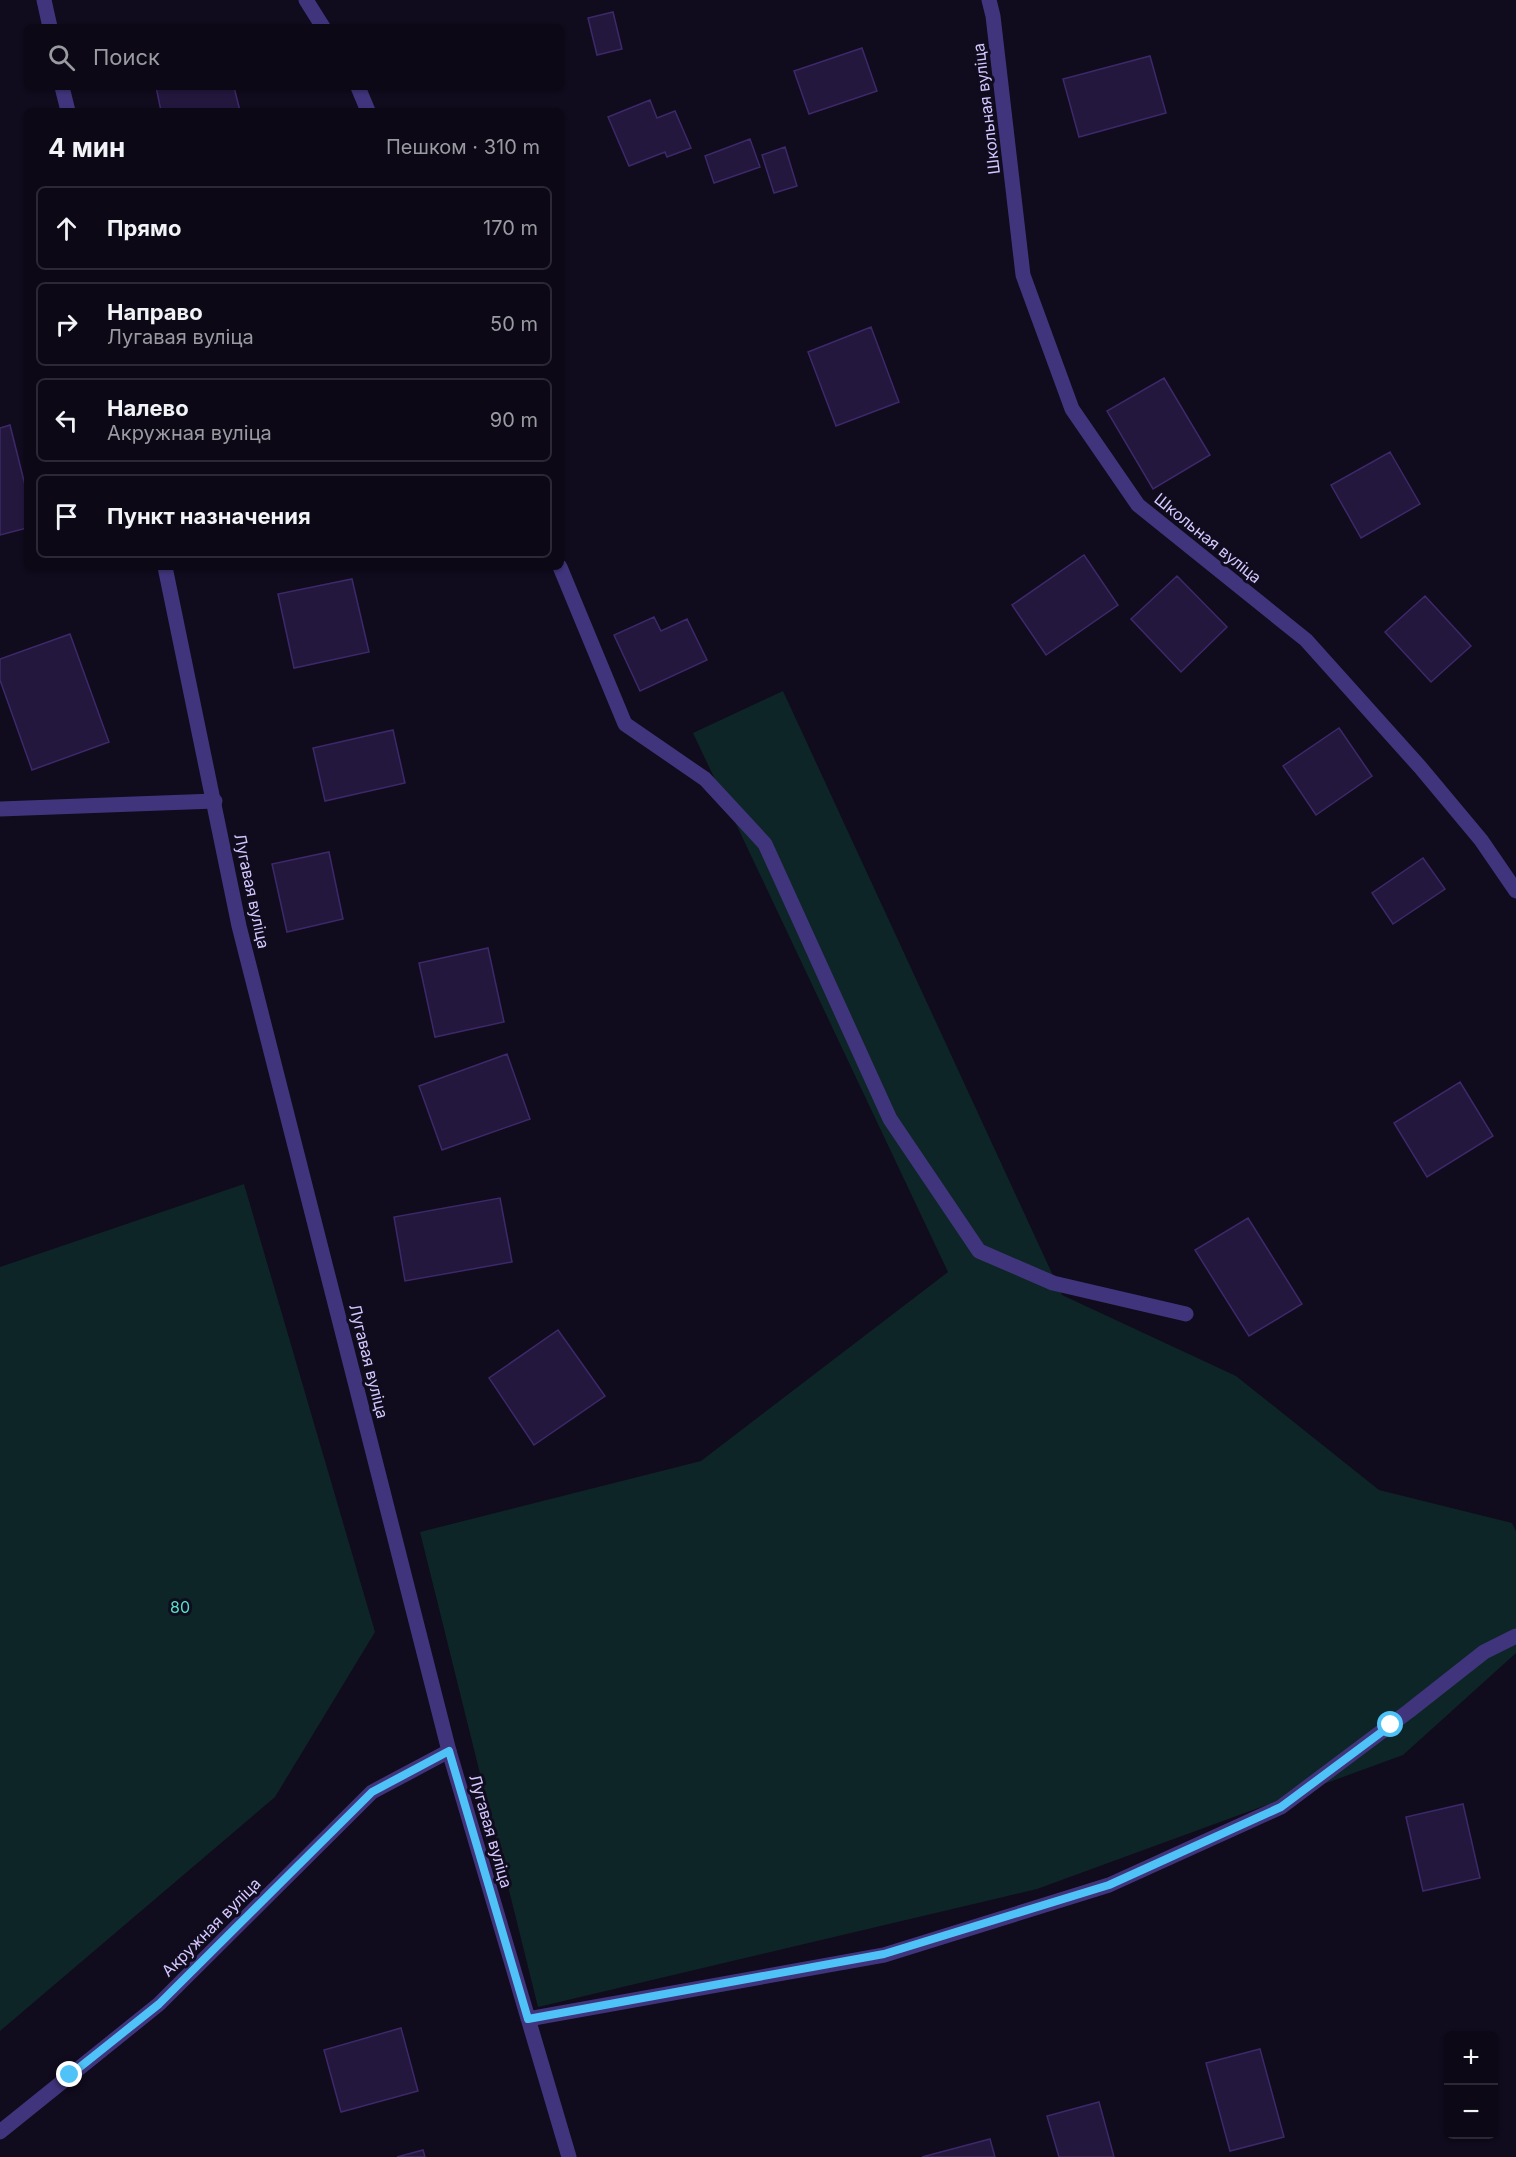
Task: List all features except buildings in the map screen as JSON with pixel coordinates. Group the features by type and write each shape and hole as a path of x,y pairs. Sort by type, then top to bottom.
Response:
{"street":[{"path":"44,0 49,24"},
{"path":"306,0 321,24"},
{"name":"Школьная вуліца","path":"989,0 993,16 1023,275 1072,409 1138,505 1306,640 1420,767 1481,840 1516,891"},
{"path":"63,90 67,108"},
{"path":"359,90 367,108"},
{"name":"Лугавая вуліца","path":"166,570 239,926 449,1751 569,2157"},
{"path":"561,570 625,724 705,779 765,844 890,1119 979,1251 1053,1283 1186,1314"},
{"path":"0,809 215,801"},
{"path":"528,2019 884,1954 1109,1885 1281,1807 1484,1652 1516,1636"},
{"name":"Акружная вуліца","path":"0,2132 159,2004 372,1792 449,1751"}],"green space":[{"path":"783,691 1062,1295 1236,1376 1379,1490 1512,1523 1516,1531 1516,1653 1403,1755 1037,1889 538,2007 420,1532 701,1461 948,1272 693,733"},
{"name":"80","path":"244,1184 375,1632 275,1797 0,2031 0,1267"}],"route":[{"path":"70,2075 159,2004 372,1792 449,1751 528,2019 884,1954 1109,1885 1281,1807 1391,1725"}]}
